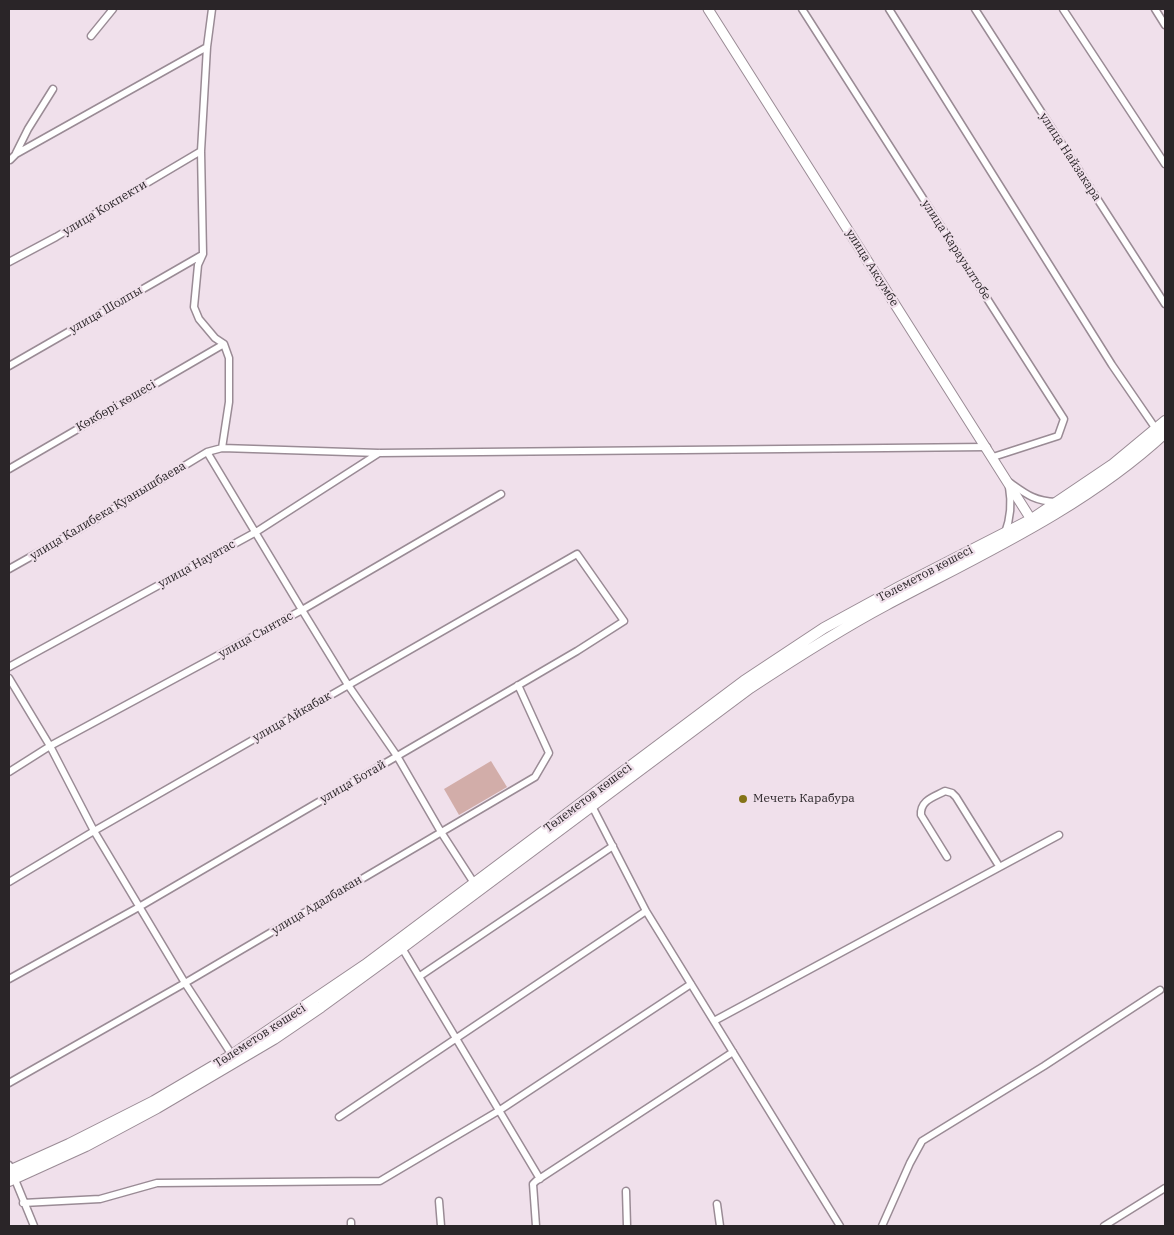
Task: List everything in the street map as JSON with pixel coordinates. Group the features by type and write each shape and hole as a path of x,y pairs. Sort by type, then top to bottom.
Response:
{"main road":[{"name":"улица Аксумбе","path":"708,9 1034,522"},
{"name":"Төлеметов көшесі","path":"11,1173 154,1101 232,1055 431,921 592,806 736,698 798,656 1034,522 1118,471 1161,431 1165,421"},
{"name":"Төлеметов көшесі","path":"11,1173 86,1146 157,1108 234,1063 321,1008 402,948 474,883 744,681 824,628 1005,533 1034,522 1057,502 1161,431"}],"street":[{"path":"90,36 113,9"},
{"path":"212,9 207,47 201,151 203,254 198,265 194,307 199,319 215,338 224,344 229,358 229,402 222,448"},
{"name":"улица Карауылтобе","path":"802,9 1064,419 1058,436 993,457"},
{"path":"889,9 1112,365 1161,431"},
{"name":"улица Найзакара","path":"975,9 1165,304"},
{"path":"1063,9 1165,164"},
{"path":"1154,9 1165,25"},
{"path":"9,161 16,154 207,47"},
{"path":"16,154 28,129 53,89"},
{"name":"улица Кокпекти","path":"9,262 56,237 201,151"},
{"name":"улица Шолпы","path":"9,366 203,254"},
{"name":"Көкбөрі көшесі","path":"9,469 224,344"},
{"name":"улица Калибека Куанышбаева","path":"9,569 80,529 207,452 222,448 379,453 987,447"},
{"path":"207,452 348,685 397,756 441,832 474,883"},
{"name":"улица Науатас","path":"9,668 256,532 379,453"},
{"path":"1008,481 1030,497 1040,501 1057,502"},
{"path":"1005,533 1010,521 1011,508 1008,481"},
{"name":"улица Сынтас","path":"9,772 50,746 302,610 501,494"},
{"name":"улица Айкабак","path":"9,882 94,831 577,554"},
{"name":"улица Ботай","path":"9,979 139,907 624,621 577,554"},
{"path":"9,678 50,746 94,831 184,983 232,1055"},
{"name":"улица Адалбакан","path":"9,1084 535,777 550,753 518,685"},
{"path":"947,857 921,815 921,808 925,802 945,791 952,793 956,797 999,866"},
{"path":"592,806 646,911 840,1226"},
{"path":"714,1021 1059,835"},
{"path":"420,976 613,846"},
{"path":"339,1117 646,911"},
{"path":"402,948 540,1179"},
{"path":"24,1203 100,1199 157,1184 380,1181 500,1110 691,984"},
{"path":"882,1226 922,1141 1044,1066 1160,990"},
{"path":"536,1226 533,1184 733,1052"},
{"path":"11,1173 34,1226"},
{"path":"1104,1226 1165,1188"},
{"path":"626,1191 627,1226"},
{"path":"439,1201 441,1226"},
{"path":"718,1204 720,1226"}],"shaded area":[{"path":"491,761 507,787 459,815 444,789"}],"place":[{"name":"Мечеть Карабура","path":"743,799"}]}
